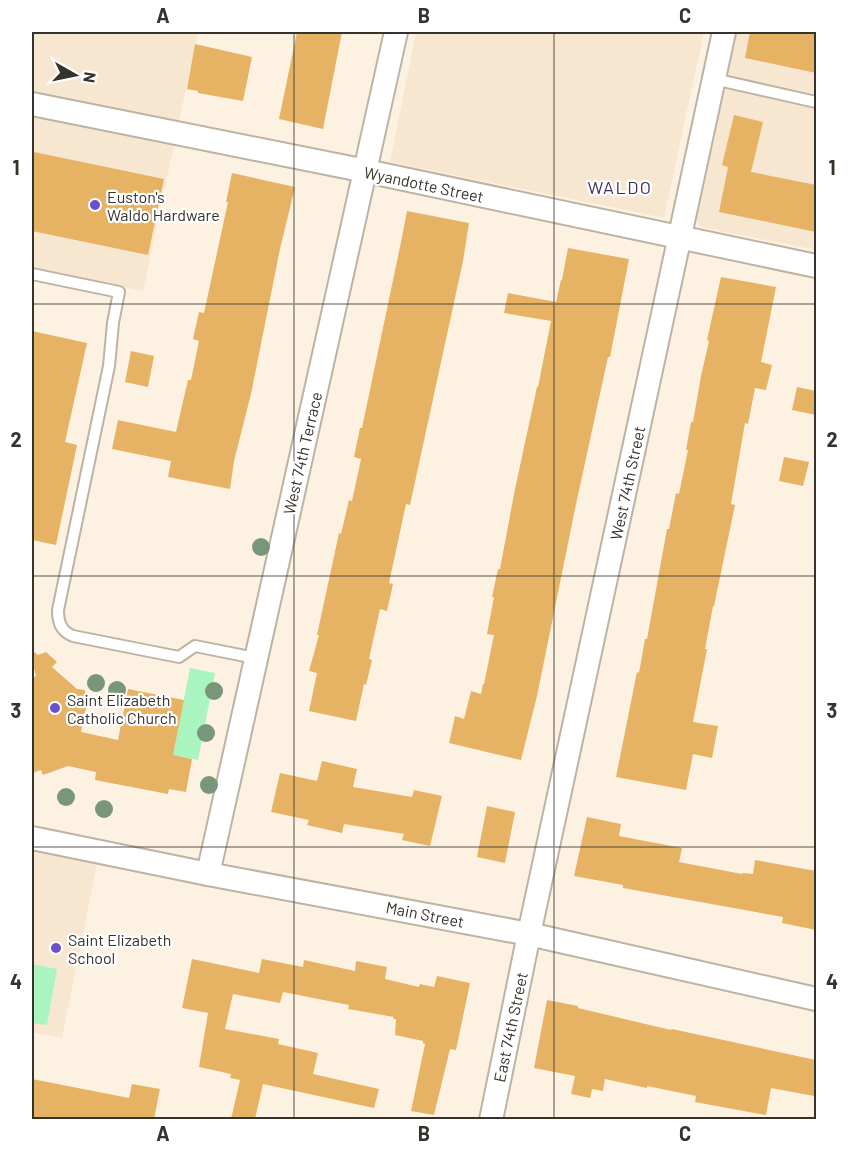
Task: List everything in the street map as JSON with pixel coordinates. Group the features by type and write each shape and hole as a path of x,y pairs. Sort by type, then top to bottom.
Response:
{"street":[{"name":"West 74th Terrace","path":"208,874 396,32"},
{"name":"West 74th Street","path":"530,934 724,32"},
{"name":"Wyandotte Street","path":"32,104 366,171 816,266"},
{"name":"Main Street","path":"32,838 208,874 530,934 816,999"},
{"name":"East 74th Street","path":"491,1119 530,934"}],"lane":[{"path":"714,79 816,102"},
{"path":"32,274 119,292 109,366 58,610 60,626 66,633 73,636 179,657 195,646 255,658"}],"shaded area":[{"path":"32,32 198,32 143,291 32,268"},
{"name":"WALDO","path":"416,32 704,32 664,218 390,162"},
{"path":"736,32 816,32 816,250 705,228 697,221 696,214"},
{"name":"Saint Elizabeth School","path":"32,850 97,864 62,1038 32,1032"}],"green space":[{"path":"190,668 215,673 198,760 173,755"},
{"path":"32,964 57,969 47,1025 32,1023"}],"building":[{"path":"297,32 342,32 323,129 279,119"},
{"path":"750,32 816,32 816,73 745,58"},
{"path":"195,44 252,57 243,101 187,89"},
{"path":"734,115 763,122 751,172 816,185 816,232 719,212 728,167 722,165"},
{"name":"Euston's Waldo Hardware","path":"34,152 164,179 148,255 32,231"},
{"path":"232,173 295,187 251,394 234,461 230,489 168,477 171,461 112,449 118,420 176,432 188,380 191,380 199,341 193,339 199,312 204,313"},
{"path":"407,211 469,223 463,261 410,505 406,504 389,583 393,584 387,611 380,609 369,659 372,660 356,721 309,711 317,673 309,671 319,635 317,635 339,533 341,534 349,500 352,501 361,459 354,457"},
{"path":"568,248 629,259 537,696 521,760 449,743 455,716 464,719 471,691 481,694 484,684 494,635 487,634 494,597 492,597 498,569 500,569 551,321 504,313 508,293 556,302"},
{"path":"721,277 776,287 761,362 772,365 766,390 755,388 748,424 745,423 731,504 735,505 713,606 693,722 718,726 712,758 693,754 686,790 616,777 637,672 639,673 645,639 647,639 667,529 669,529 676,493 679,494 691,422 693,422 709,341 707,340"},
{"path":"32,331 87,343 65,442 77,445 56,545 32,540"},
{"path":"131,351 154,356 148,387 125,382"},
{"path":"797,387 816,391 816,415 792,410"},
{"path":"784,457 809,462 803,486 779,481"},
{"path":"32,650 38,655 46,652 57,662 52,667 77,689 85,690 85,693 89,694 81,732 118,740 128,689 184,700 173,755 192,759 186,792 169,789 168,794 95,780 96,772 68,766 43,775 41,770 32,773 32,678 36,676"},
{"path":"322,761 357,769 353,787 412,797 414,790 442,796 430,846 402,840 404,834 344,824 342,833 307,825 309,820 271,812 280,773 317,781"},
{"path":"487,806 515,812 505,863 477,857"},
{"path":"587,817 621,824 619,836 682,848 679,862 742,874 753,874 755,860 816,871 816,930 782,923 783,917 623,888 623,885 574,876"},
{"path":"192,959 259,973 262,959 303,967 304,960 355,971 356,961 387,967 385,979 419,987 420,984 434,987 437,976 470,983 456,1050 450,1049 434,1115 411,1111 425,1044 423,1041 395,1035 396,1019 393,1019 394,1017 348,1009 349,1005 283,992 280,1003 233,994 225,1029 279,1039 278,1044 318,1053 313,1074 379,1089 374,1108 263,1084 255,1119 231,1119 240,1080 230,1078 231,1074 199,1067 208,1013 182,1008"},
{"path":"547,1000 671,1030 816,1060 814,1096 771,1088 766,1115 695,1102 696,1096 605,1079 603,1091 592,1089 590,1098 571,1094 575,1076 534,1068"},
{"path":"32,1079 129,1098 132,1084 160,1089 154,1119 32,1119"}],"place":[{"name":"Euston's Waldo Hardware","path":"95,205"},
{"name":"Saint Elizabeth Catholic Church","path":"55,708"},
{"name":"Saint Elizabeth School","path":"56,948"}],"district":[{"name":"WALDO","path":"620,187"}]}
